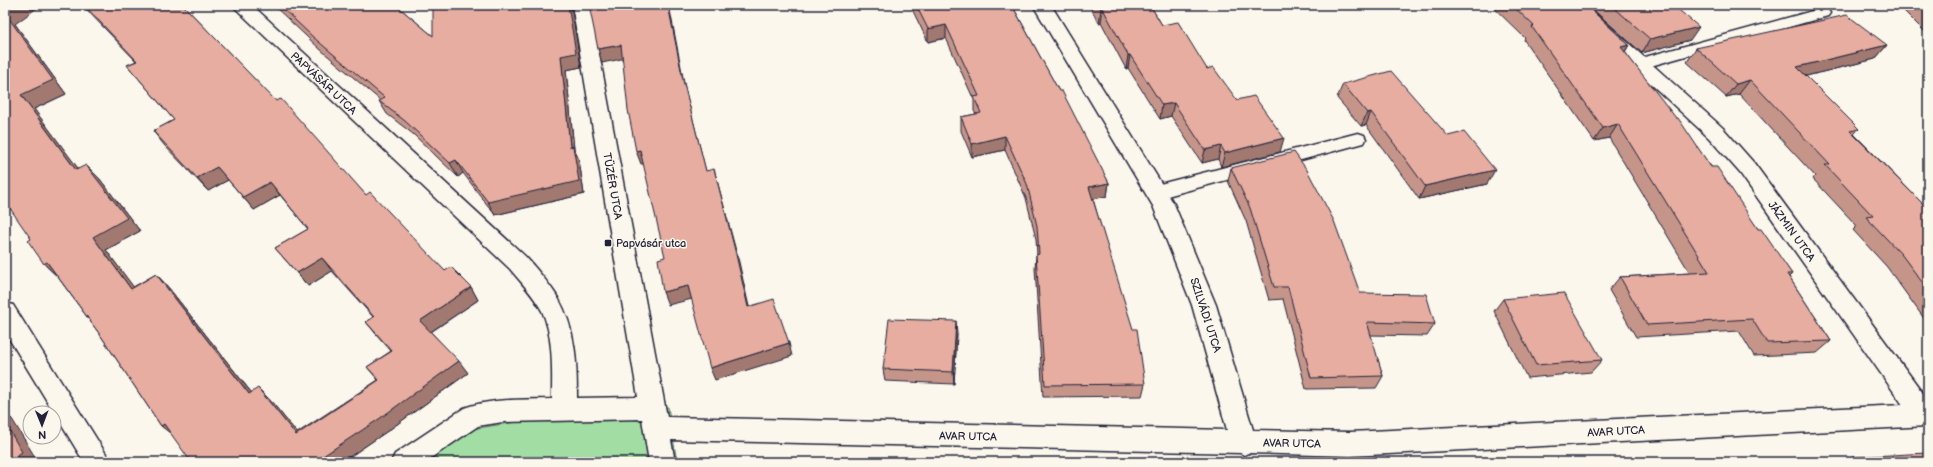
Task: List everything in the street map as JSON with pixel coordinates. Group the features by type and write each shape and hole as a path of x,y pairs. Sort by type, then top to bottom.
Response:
{"street":[{"name":"PAPVÁSÁR UTCA","path":"241,5 518,263 538,287 553,310 562,337 565,411"},
{"name":"TÜZÉR UTCA","path":"581,5 662,462"},
{"name":"SZILVÁDI UTCA","path":"1042,5 1156,192 1183,251 1204,305 1244,443"},
{"name":"JÁZMIN UTCA","path":"1575,5 1716,133 1747,168 1926,415"},
{"path":"5,312 98,462"},
{"name":"AVAR UTCA","path":"404,462 473,416 503,411 565,411 654,418 1244,443 1350,444 1926,415"}],"lane":[{"path":"1640,64 1823,13"},
{"path":"1156,192 1358,139"}],"green space":[{"path":"668,407 677,462 424,462 472,429 536,419"}],"building":[{"path":"84,5 183,5 276,101 281,99 366,195 370,192 445,271 451,267 471,287 420,321 459,361 379,419 314,462 191,462 164,424 161,426 101,336 47,262 44,264 28,241 31,239 5,201 5,13 53,80 21,95 76,170 86,165 127,218 93,237 131,289 156,274 249,394 258,388 296,435 379,380 367,367 392,351 366,322 374,317 322,258 297,273 275,248 308,229 270,182 243,197 217,167 197,178 153,131 174,120 127,65 137,61"},
{"path":"279,5 396,5 433,36 433,5 568,5 576,53 561,56 570,147 573,146 579,181 488,202 456,160 450,163 405,121 379,101 385,98 313,37"},
{"path":"589,5 668,5 683,80 706,171 714,169 748,307 774,299 789,343 710,368 688,286 663,292 658,259 665,257 640,150 636,151 628,110 621,45 598,49"},
{"path":"916,5 1012,5 1059,91 1062,91 1109,183 1089,187 1133,329 1137,329 1145,384 1045,385 1036,255 1039,254 1037,226 1027,184 1005,136 972,144 961,117 981,113 974,97 979,96 946,25 928,29"},
{"path":"1098,5 1150,5 1162,25 1178,22 1207,69 1213,67 1237,100 1254,96 1284,138 1225,153 1221,146 1205,150 1174,103 1162,105 1130,55 1128,55 1103,9 1101,9"},
{"path":"1512,5 1586,5 1629,45 1621,47 1676,118 1678,118 1711,167 1717,167 1758,229 1761,229 1792,274 1787,274 1831,341 1767,343 1752,319 1647,325 1620,277 1709,272 1618,124 1603,128 1532,27 1534,26"},
{"path":"1611,5 1673,5 1699,27 1650,39"},
{"path":"1922,5 1928,5 1928,11"},
{"path":"1847,15 1887,45 1797,67 1859,129 1850,131 1925,206 1928,206 1928,290 1901,254 1866,217 1873,216 1825,165 1830,165 1750,80 1736,84 1696,48"},
{"path":"1391,71 1448,136 1464,132 1495,170 1425,186 1371,112 1367,113 1343,84"},
{"path":"1294,152 1307,170 1334,221 1360,293 1426,294 1435,324 1367,322 1383,376 1311,378 1288,287 1274,287 1250,208 1231,168"},
{"path":"1564,293 1602,360 1536,365 1503,299"},
{"path":"889,319 956,321 953,372 883,369"},
{"path":"5,423 22,452 16,456 20,462 5,462"},
{"path":"1928,453 1928,462 1857,462 1853,457"}],"place":[{"name":"Papvásár utca","path":"608,243"}]}
